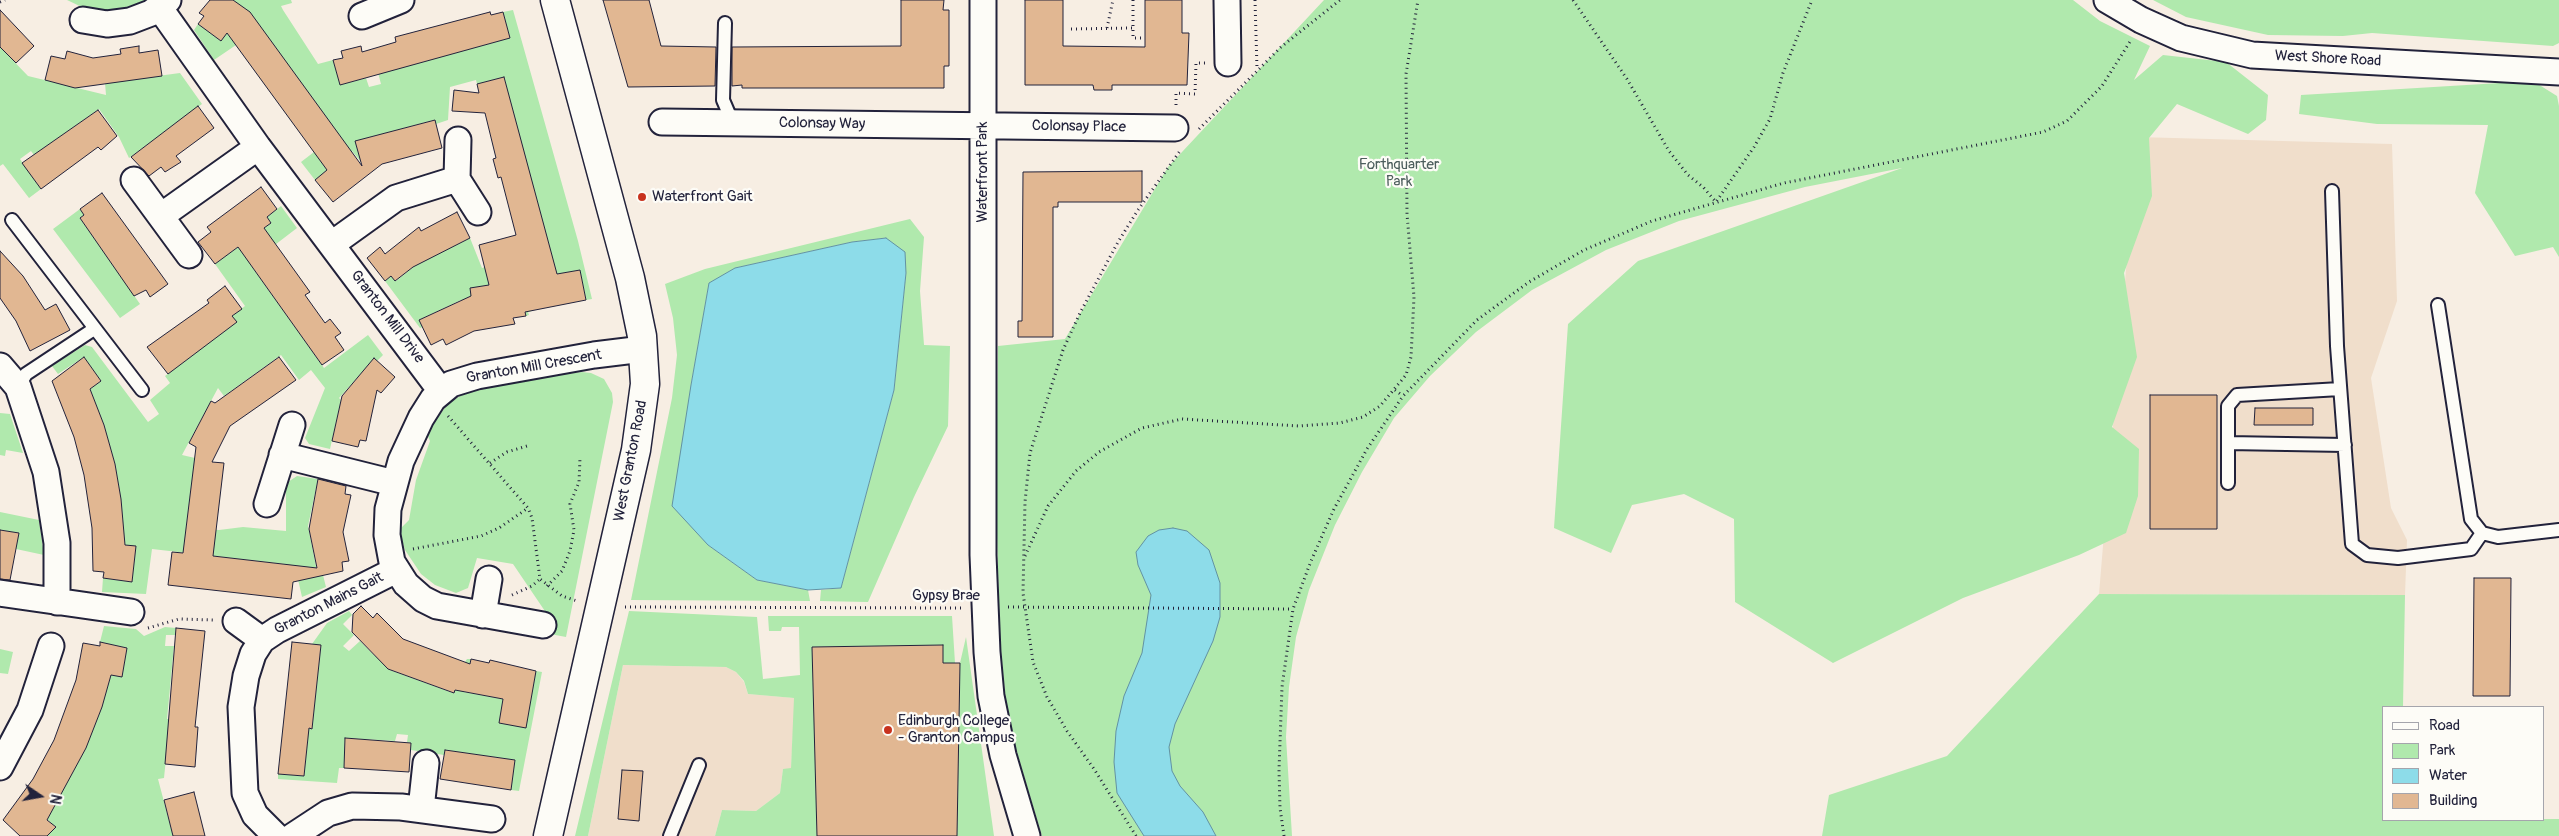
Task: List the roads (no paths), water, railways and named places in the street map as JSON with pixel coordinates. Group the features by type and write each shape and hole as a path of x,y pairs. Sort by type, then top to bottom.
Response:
{"street":[{"path":"362,16 400,0"},
{"name":"West Granton Road","path":"548,836 641,428 645,384 644,349 630,278 555,0"},
{"name":"Waterfront Park","path":"983,0 984,608 991,696 1003,755 1028,836"},
{"path":"1227,0 1228,63"},
{"name":"West Shore Road","path":"2107,0 2141,20 2181,38 2252,55 2559,72"},
{"name":"Granton Mill Drive","path":"83,20 108,24 123,23 141,18 164,4 258,147 332,244 437,395"},
{"name":"Colonsay Way","path":"662,122 983,126"},
{"name":"Colonsay Place","path":"983,126 1184,137"},
{"path":"458,140 458,179 478,212"},
{"path":"161,216 258,147"},
{"path":"332,244 396,198 458,179"},
{"path":"134,180 189,256"},
{"name":"Granton Mill Crescent","path":"437,395 457,382 477,376 594,355 644,349"},
{"path":"0,366 18,387 38,443 51,500 57,543 57,602"},
{"path":"437,395 410,438 394,483 387,523 393,561 406,584 423,599 437,606 486,597 543,625"},
{"path":"266,504 292,425"},
{"path":"282,455 394,483"},
{"name":"Granton Mains Gait","path":"276,836 255,815 248,803 245,792 241,729 243,692 249,665 262,640 393,561"},
{"path":"0,593 131,612"},
{"name":"Granton Mains Gait","path":"236,621 262,640"},
{"path":"0,768 30,710 51,646"},
{"path":"421,809 426,763"},
{"path":"293,836 340,808 376,805 492,819"}],"lane":[{"path":"725,23 723,100 729,114 739,123"},
{"path":"2332,190 2340,390 2352,544 2367,555 2398,558 2471,549 2482,533"},
{"path":"12,220 142,390"},
{"path":"2438,305 2471,519 2482,533 2498,537 2559,530"},
{"path":"18,387 26,374 94,328"},
{"path":"2228,483 2228,406 2237,395 2340,390"},
{"path":"2228,443 2345,445"},
{"path":"670,836 699,765"}],"water":[{"path":"886,238 905,252 906,273 894,390 841,588 808,590 757,580 708,545 672,506 709,283 735,268 852,242"},
{"path":"1173,528 1187,531 1209,550 1220,583 1220,617 1213,641 1175,724 1169,747 1172,771 1180,786 1203,812 1216,836 1144,836 1117,793 1114,762 1116,731 1124,696 1142,653 1151,595 1138,565 1136,552 1148,536 1159,530"}],"place":[{"name":"Waterfront Gait","path":"642,197"},
{"name":"Edinburgh College - Granton Campus","path":"888,730"}],"park label":[{"name":"Forthquarter Park","path":"1399,174"}]}
